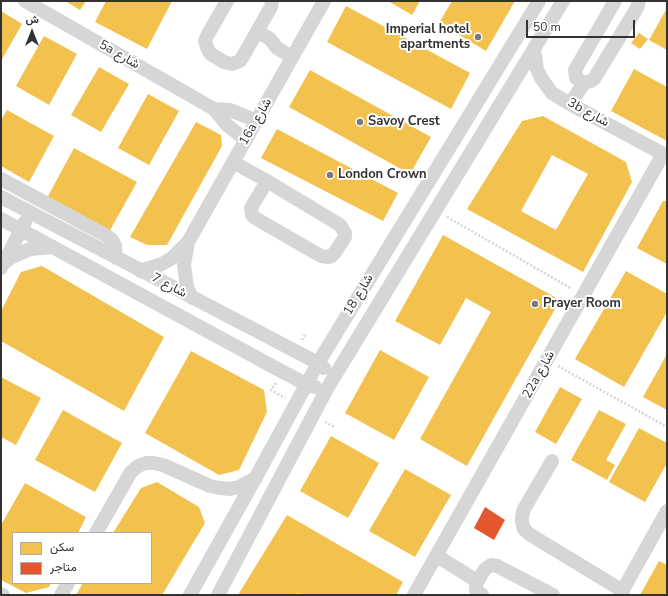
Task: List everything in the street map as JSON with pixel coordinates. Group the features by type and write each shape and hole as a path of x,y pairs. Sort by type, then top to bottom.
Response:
{"street":[{"name":"5a شارع","path":"24,1 214,109 228,126 246,140"},
{"path":"227,1 207,36 206,46 211,54 228,64 236,63 242,58 271,7 272,1"},
{"name":"16a شارع","path":"192,298 187,287 184,270 185,253 188,242 324,1"},
{"name":"شارع 18","path":"190,595 318,363 539,1"},
{"name":"شارع 18","path":"218,595 329,384 563,1"},
{"path":"584,83 576,78 575,70 615,1"},
{"path":"570,104 584,83 594,79 637,8 639,1"},
{"path":"257,32 270,39 279,40 294,53"},
{"name":"3b شارع","path":"534,49 537,69 546,86 552,93 665,155"},
{"name":"5a شارع","path":"214,109 230,110 256,121"},
{"name":"22a شارع","path":"414,595 583,296 665,155"},
{"path":"233,162 267,181 340,225 345,233 345,237 333,255 329,257 321,256 252,215 251,208 267,181"},
{"path":"1,179 107,236 112,240 115,246 116,258"},
{"path":"1,218 5,199"},
{"name":"شارع 7","path":"1,218 306,384 313,386 329,384 324,368 318,363 5,199"},
{"path":"2,266 30,212"},
{"name":"16a شارع","path":"140,271 162,264 172,258 188,242"},
{"path":"2,266 12,257 30,249 53,247"},
{"path":"552,461 524,509 522,516 524,529 529,534 621,593 667,512"},
{"path":"97,532 131,472 138,466 146,463 154,462 163,465 210,486 220,488 230,489 239,487 256,477"},
{"path":"436,556 477,581"},
{"path":"482,595 476,590 477,581 487,566 494,565 553,595"},
{"path":"61,595 67,584"}],"path":[{"path":"435,210 583,296"},
{"path":"547,360 667,427"}],"building: سكن":[{"path":"65,1 86,1 80,10"},
{"path":"106,1 172,1 147,49 95,22"},
{"path":"388,1 420,1 412,15"},
{"name":"Imperial hotel apartments","path":"452,1 515,1 486,51 439,23"},
{"path":"346,6 470,73 451,109 327,42"},
{"path":"667,8 667,50 649,40"},
{"path":"1,11 22,24 1,61"},
{"path":"639,33 648,39 640,49 631,43"},
{"path":"44,36 77,54 49,105 16,86"},
{"path":"99,67 129,84 101,132 71,115"},
{"path":"634,69 667,87 667,141 611,111"},
{"name":"Savoy Crest","path":"310,70 431,137 410,174 289,107"},
{"path":"148,94 179,111 149,165 118,148"},
{"path":"7,110 54,136 29,182 1,166 1,120"},
{"path":"543,116 626,162 632,182 583,272 467,209 522,121","holes":["552,155 588,174 556,230 521,211"]},
{"path":"196,122 221,135 222,146 167,245 147,245 130,237"},
{"name":"London Crown","path":"277,129 398,193 383,221 261,158"},
{"path":"74,148 137,182 109,232 47,198"},
{"path":"663,201 667,201 667,264 637,248"},
{"path":"443,235 560,300 467,466 420,439 491,312 466,298 440,345 395,321"},
{"path":"42,266 164,337 124,411 1,341 1,311 21,272"},
{"path":"626,271 667,294 667,312 624,387 575,359"},
{"path":"380,350 429,377 394,440 345,413"},
{"path":"191,351 264,390 267,412 239,470 219,475 145,433"},
{"path":"667,354 667,410 643,397"},
{"path":"1,377 41,398 16,445 1,437"},
{"path":"560,387 582,399 556,444 535,432"},
{"path":"63,410 122,443 95,492 35,460"},
{"path":"599,410 626,424 606,460 615,465 607,480 571,460"},
{"path":"639,428 667,443 667,463 645,502 609,482"},
{"path":"331,436 379,463 348,518 300,491"},
{"path":"405,469 451,495 415,557 369,531"},
{"path":"157,482 199,507 205,523 162,595 76,595 82,584 152,584 152,532 114,532 141,488"},
{"path":"25,483 86,517 78,532 12,532 12,584 50,584 49,587 26,593 1,580 1,525"},
{"path":"287,515 403,582 396,595 301,595 297,593 296,595 238,595"},
{"path":"659,561 667,565 667,595 640,595"}],"building: متاجر":[{"path":"485,507 505,520 494,540 474,528"}],"place":[{"name":"Imperial hotel apartments","path":"478,37"},
{"name":"Savoy Crest","path":"360,122"},
{"name":"London Crown","path":"330,175"},
{"name":"Prayer Room","path":"535,304"}]}
